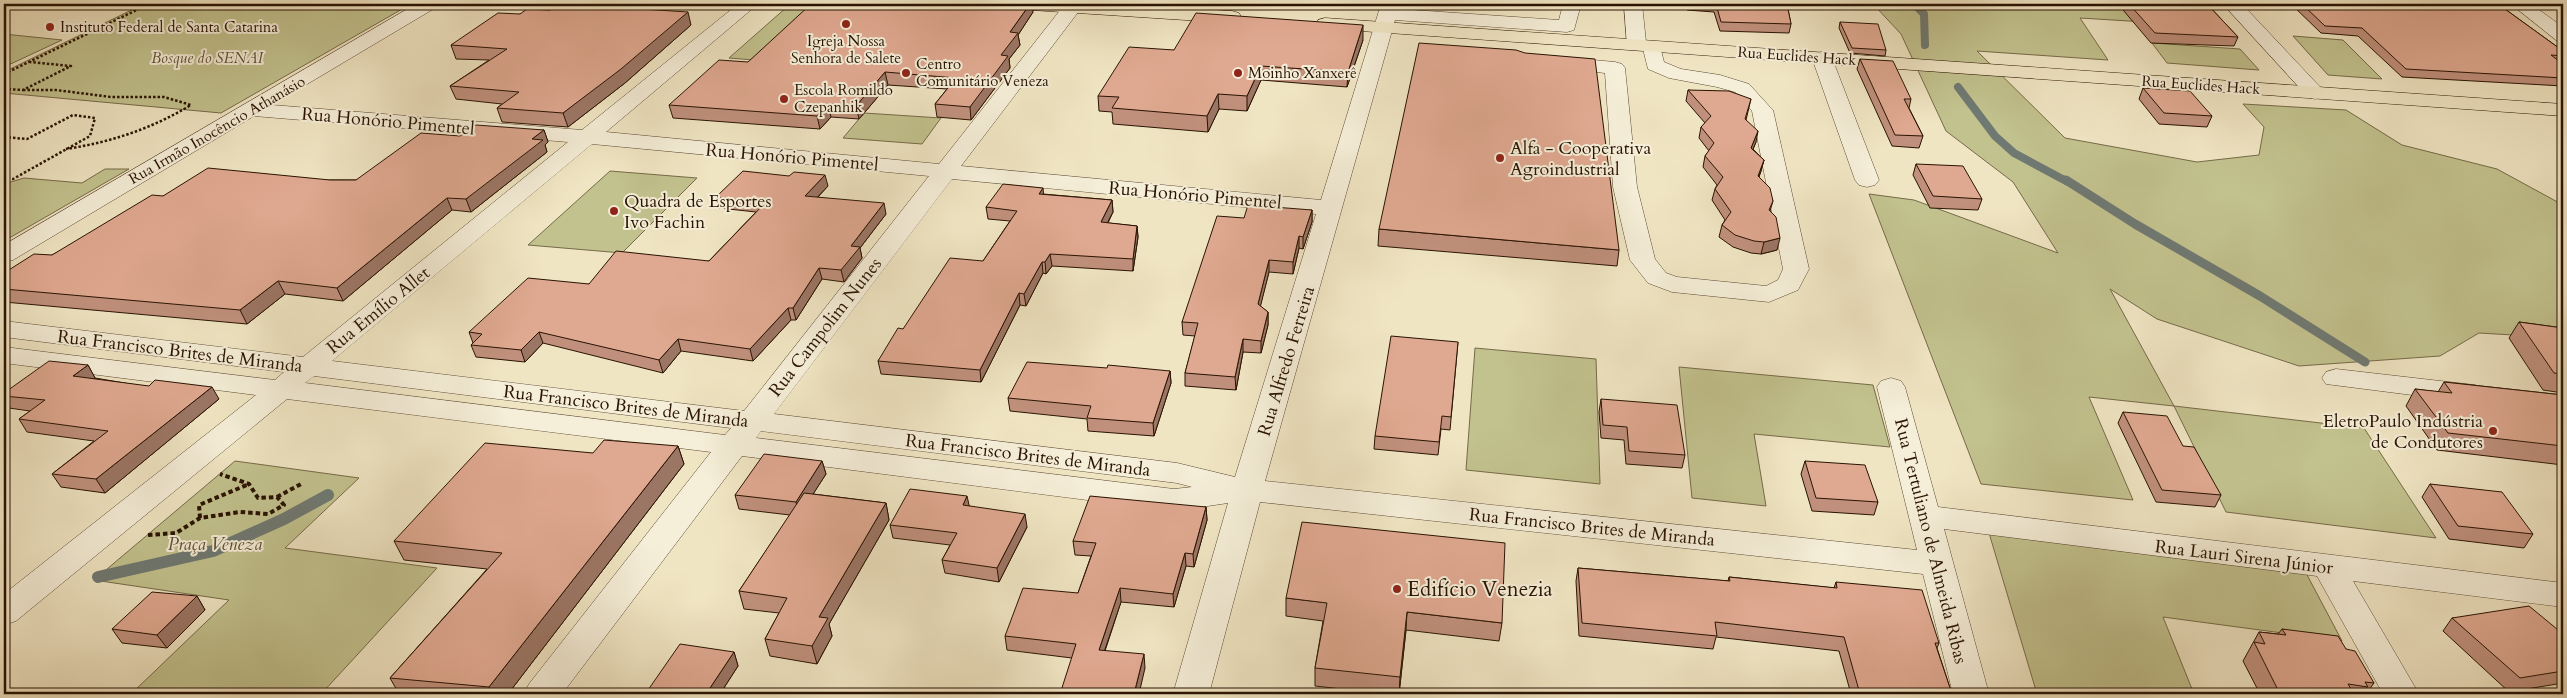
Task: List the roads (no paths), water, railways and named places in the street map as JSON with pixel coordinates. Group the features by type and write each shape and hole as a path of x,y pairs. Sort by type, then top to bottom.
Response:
{"main road":[{"path":"1031,4 1247,18"},
{"name":"Rua Euclides Hack","path":"1306,22 1387,15 1644,46 2563,110"}],"street":[{"name":"Rua Irmão Inocêncio Athanásio","path":"4,254 252,110 429,4"},
{"name":"Rua Emílio Allet","path":"4,612 281,390 749,4"},
{"path":"1387,15 1567,26 1572,4"},
{"path":"1542,62 1615,68 1625,187 1643,260 1657,278 1672,284 1769,294 1789,285 1796,269 1762,110 1742,88 1720,81 1676,74 1655,65 1644,46 1634,4"},
{"path":"2232,4 2315,93"},
{"path":"2520,4 2563,36"},
{"name":"Rua Campolim Nunes","path":"542,694 1072,7"},
{"name":"Rua Alfredo Ferreira","path":"1191,694 1247,490 1387,15"},
{"path":"1822,58 1867,180"},
{"name":"Rua Honório Pimentel","path":"252,110 587,137 1331,208"},
{"name":"Rua Francisco Brites de Miranda","path":"4,329 919,441 1060,472 1174,500 1247,490 1938,564"},
{"path":"10,356 48,334"},
{"path":"102,367 135,345"},
{"name":"Rua Francisco Brites de Miranda","path":"10,356 902,466 1060,472"},
{"path":"2336,378 2504,397"},
{"path":"452,411 475,387"},
{"name":"Rua Tertuliano de Almeida Ribas","path":"1891,387 1926,516 1970,694"},
{"path":"554,423 576,399"},
{"path":"902,466 919,441"},
{"name":"Rua Lauri Sirena Júnior","path":"1926,516 2563,595"},
{"path":"2328,567 2401,694"}],"waterway":[{"path":"1914,4 1924,14 1925,45"},
{"path":"1958,87 1995,136 2014,153 2068,182"},
{"path":"2066,180 2135,224 2260,296 2365,362"},
{"path":"98,577 213,551 284,519 328,495"}],"place":[{"name":"Igreja Nossa Senhora de Salete","path":"846,24"},
{"name":"Instituto Federal de Santa Catarina","path":"50,27"},
{"name":"Centro Comunitário Veneza","path":"906,73"},
{"name":"Moinho Xanxerê","path":"1238,73"},
{"name":"Escola Romildo Czepanhik","path":"784,99"},
{"name":"Alfa - Cooperativa Agroindustrial","path":"1500,158"},
{"name":"Quadra de Esportes Ivo Fachin","path":"614,211"},
{"name":"EletroPaulo Indústria de Condutores","path":"2493,431"},
{"name":"Edifício Venezia","path":"1397,589"}],"park label":[{"name":"Bosque do SENAI","path":"207,58"},
{"name":"Praça Veneza","path":"215,544"}]}
